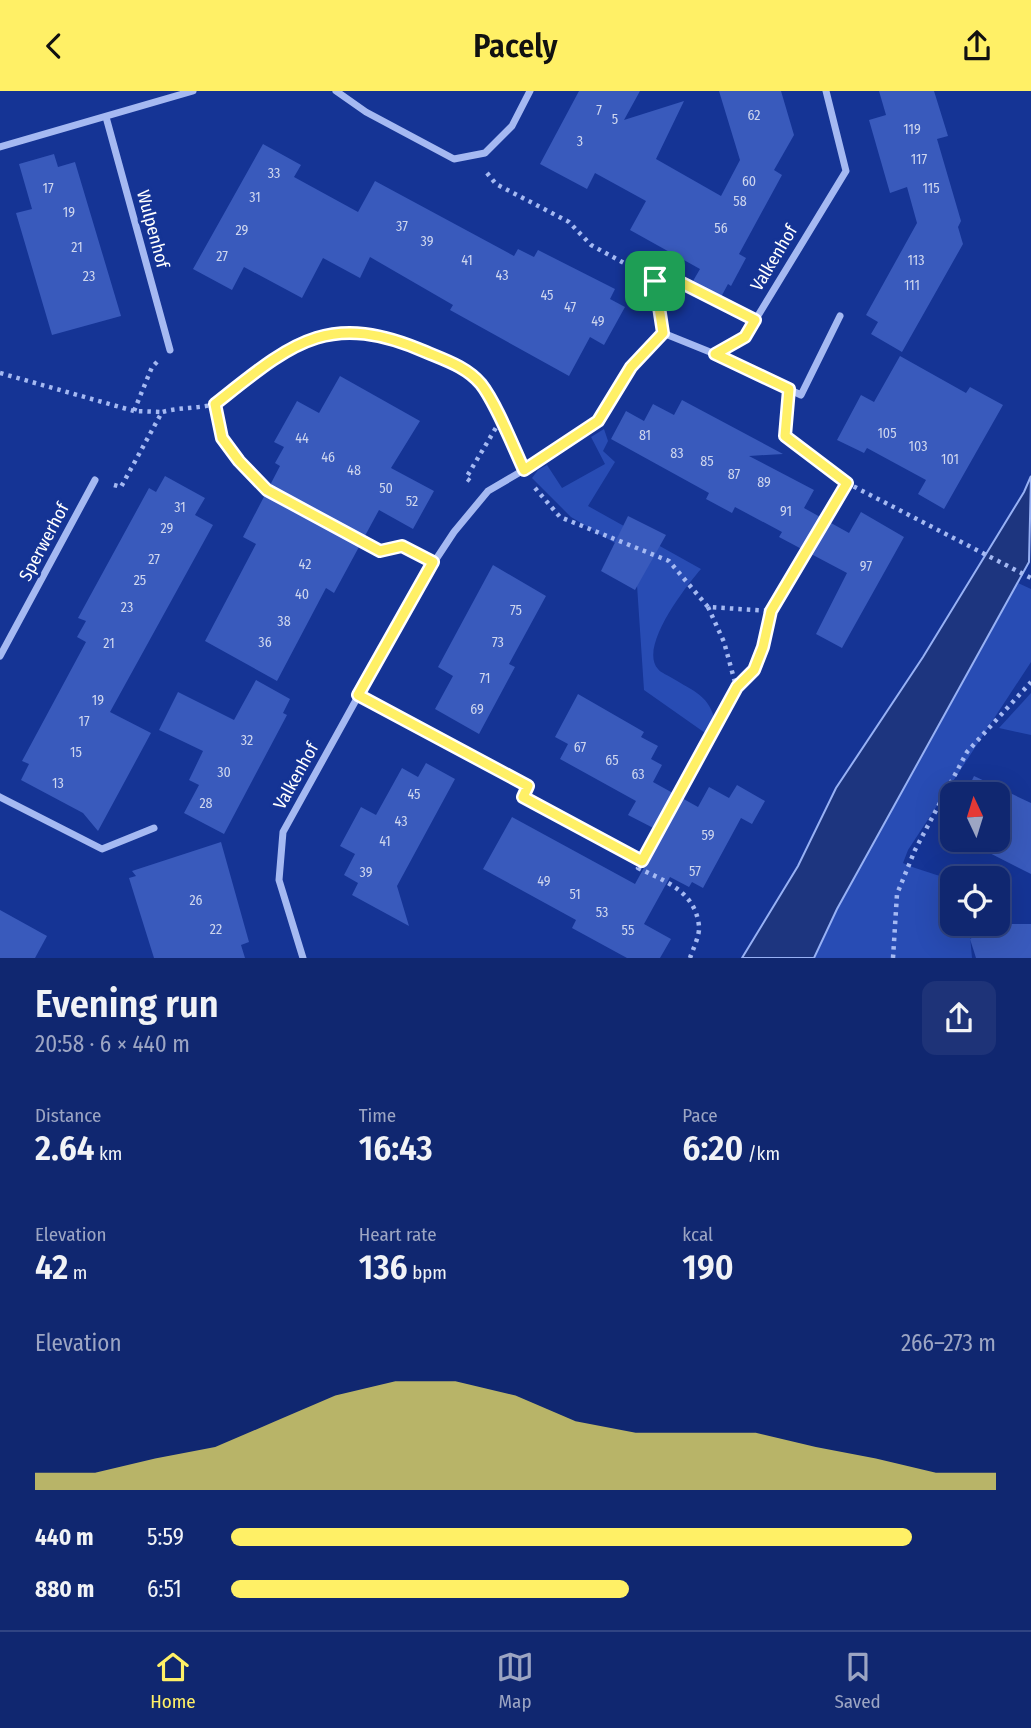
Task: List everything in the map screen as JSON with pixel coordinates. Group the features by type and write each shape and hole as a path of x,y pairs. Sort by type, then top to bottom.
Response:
{"street":[{"path":"0,147 193,91"},
{"path":"335,91 366,113 454,159 485,153 512,127 530,91"},
{"name":"Valkenhof","path":"715,354 745,337 846,170 826,91"},
{"name":"Wulpenhof","path":"106,117 170,350"},
{"path":"663,333 802,395 841,316"},
{"name":"Valkenhof","path":"303,958 279,880 283,832 433,562 488,491 598,421 631,367 663,333"},
{"name":"Sperwerhof","path":"0,656 95,480"},
{"path":"358,695 528,786"},
{"path":"0,797 103,849 154,828"}],"path":[{"path":"475,155 496,184 569,222 591,245 655,281 676,280 755,320"},
{"path":"655,281 663,333"},
{"path":"0,373 134,411 162,412 173,408 197,409 215,404 286,349 320,335 358,333 395,339 461,367 481,384 530,482 560,517 668,561 708,607 724,642 737,687"},
{"path":"134,411 152,367 170,350"},
{"path":"789,389 785,436 847,483 1031,578"},
{"path":"215,404 222,438 239,461 267,490 380,551 402,546 433,562"},
{"path":"95,480 121,487 162,412"},
{"path":"488,491 466,478 500,420"},
{"path":"690,958 699,927 689,899 677,887 638,868 737,687 754,670 763,647 771,611 847,483"},
{"path":"708,607 771,611"},
{"path":"893,958 897,894 915,850 967,752 1031,682"},
{"path":"528,786 523,797 642,861"}],"shaded area":[{"path":"604,429 608,441 603,451 615,462 588,506 701,569 659,632 654,646 654,659 659,670 694,691 710,706 715,723 708,735 644,690 635,555 571,517 532,478 538,470 547,465 562,488 605,464 591,437"},
{"path":"1031,476 1029,562 837,909 814,958 742,958 798,866 836,788 923,657 1024,492"},
{"path":"1018,583 1031,589 1031,662 952,782 940,782 940,801 908,850 903,863 940,876 940,936 970,936 972,958 814,958 837,909"},
{"path":"1031,693 1031,735 999,728"}],"building":[{"path":"579,91 640,91 624,120 684,101 656,159 721,196 740,160 719,91 781,91 794,135 774,170 782,175 739,254 746,258 731,286 728,284 721,297 693,281 700,269 630,230 646,201 595,173 587,189 540,164"},
{"path":"879,91 934,91 948,136 937,139 961,221 958,227 963,244 902,352 871,334 878,322 866,315 917,223 907,187 890,193 869,120 886,115"},
{"path":"263,144 301,165 294,177 358,212 375,181 514,256 518,249 534,257 538,250 615,289 610,299 625,307 604,345 590,337 569,376 450,310 453,305 370,257 360,278 323,258 302,298 244,267 232,290 193,269"},
{"path":"54,154 58,167 75,162 121,316 52,335 16,213 32,209 19,164"},
{"path":"900,356 966,393 970,387 1003,405 944,509 918,494 926,480 867,448 864,453 837,440 861,395 874,402"},
{"path":"340,376 420,421 391,468 434,491 413,529 379,510 334,593 326,588 277,681 205,641 256,544 243,537 280,466 275,463 284,447 274,442 297,401 319,413"},
{"path":"682,400 783,454 749,456 814,490 804,508 849,533 861,512 904,537 842,648 816,634 847,573 779,537 782,532 735,507 732,513 706,499 709,493 611,439 626,411 644,421 653,404 674,415"},
{"path":"165,476 205,498 195,515 213,525 110,712 151,733 98,831 83,813 21,780 29,764 22,761 86,642 77,637 86,621 78,618 149,488 156,492"},
{"path":"628,516 666,535 635,590 601,571"},
{"path":"493,565 546,596 509,664 515,667 479,734 435,709 453,676 438,667"},
{"path":"256,680 290,699 283,713 287,715 224,834 184,813 199,785 189,780 203,751 159,730 178,692 234,720"},
{"path":"578,694 644,732 641,737 658,746 651,759 662,765 653,782 698,807 709,787 729,798 737,785 765,801 752,824 741,818 703,888 692,882 689,887 670,877 644,924 671,939 660,958 627,958 572,928 576,920 483,869 512,817 635,884 661,837 663,833 628,815 636,801 560,759 568,744 555,737"},
{"path":"426,763 455,779 397,886 409,926 352,895 358,883 344,875 355,854 340,846 361,807 376,815 402,768 418,777"},
{"path":"974,776 987,782 971,782"},
{"path":"1010,793 1031,803 1031,874 988,852 1010,852"},
{"path":"221,842 249,942 241,945 245,958 154,958 129,878 136,876 132,871"},
{"path":"0,910 47,936 35,958 0,958"},
{"path":"1010,924 1031,924 1031,958 976,958 970,939 975,936 1010,936"}],"route":[{"path":"676,280 755,320 745,337 715,354 789,389 785,436 847,483 771,611 763,647 754,670 737,687 642,861 523,797 528,786 358,695 433,562 402,546 380,551 267,490 239,461 222,438 215,404 286,349 320,335 358,333 395,339 461,367 481,384 524,470 598,421 631,367 663,333 655,281 676,280"}]}
